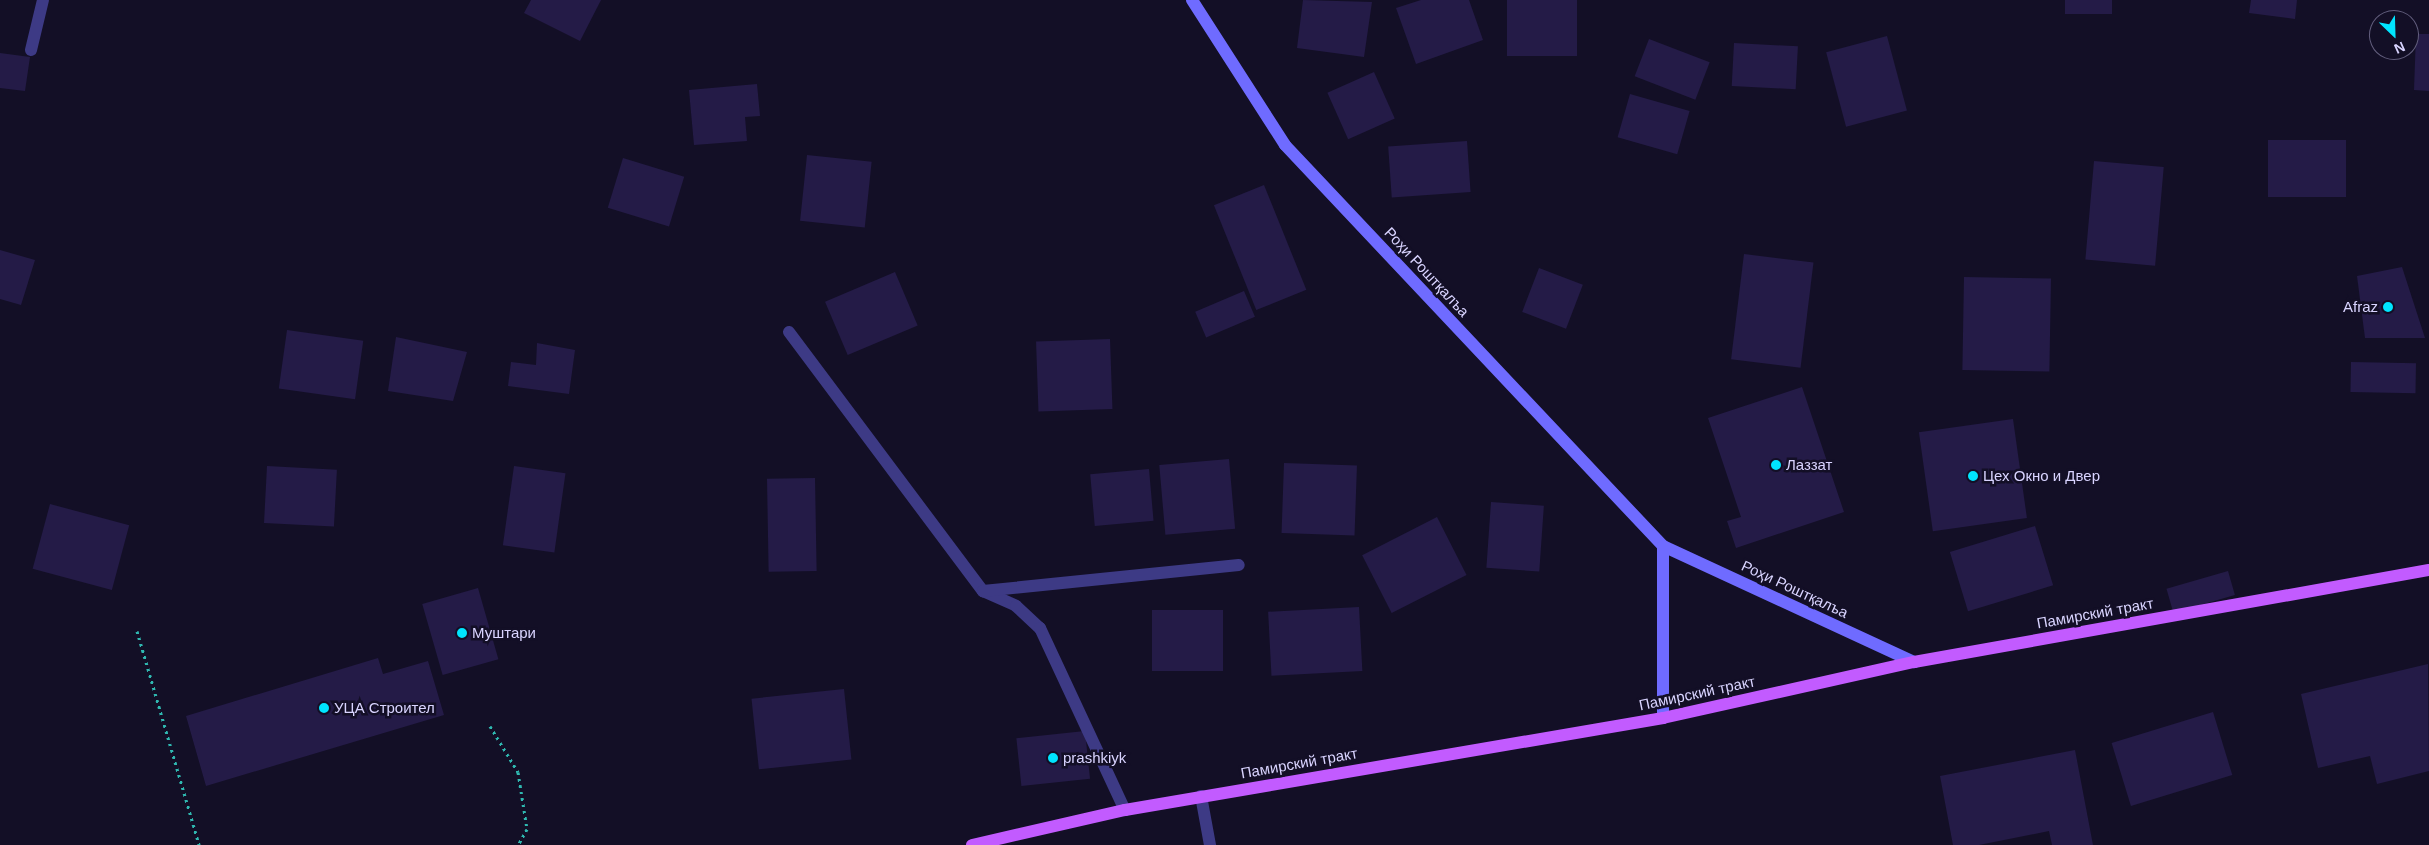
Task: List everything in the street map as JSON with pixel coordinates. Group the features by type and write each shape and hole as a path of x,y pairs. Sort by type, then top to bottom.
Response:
{"main road":[{"name":"Роҳи Роштқалъа","path":"1192,0 1285,145 1663,546 1914,662"},
{"path":"1663,546 1664,718"},
{"name":"Памирский тракт","path":"972,845 1126,810 1664,718 1914,662 2429,570"}],"street":[{"path":"31,50 43,0"},
{"path":"789,332 983,592 1016,606 1040,628 1126,810"},
{"path":"983,592 1239,564"},
{"path":"1201,796 1210,845"}],"path":[{"path":"137,631 199,845"},
{"path":"490,726 518,772 527,829 518,845"}],"building":[{"path":"531,0 601,0 580,41 524,13"},
{"path":"1303,0 1372,2 1364,57 1297,48"},
{"path":"1421,0 1469,0 1483,40 1416,64 1396,8"},
{"path":"1507,0 1577,0 1577,56 1507,56"},
{"path":"2065,0 2112,0 2112,14 2065,14"},
{"path":"2251,0 2297,0 2295,19 2249,13"},
{"path":"2419,34 2429,34 2429,91 2414,90 2415,60 2419,60"},
{"path":"1887,36 1907,110 1846,127 1826,52"},
{"path":"1649,39 1710,62 1695,100 1635,76"},
{"path":"1734,43 1798,46 1796,89 1732,86"},
{"path":"0,53 30,57 25,91 0,88"},
{"path":"1374,72 1395,119 1348,139 1327,93"},
{"path":"757,84 760,116 745,117 747,141 694,145 689,90"},
{"path":"1630,94 1690,111 1677,154 1618,137"},
{"path":"2268,140 2346,140 2346,197 2268,197"},
{"path":"1467,141 1471,192 1392,197 1388,147"},
{"path":"807,155 872,162 865,227 800,221"},
{"path":"623,158 684,177 669,226 608,208"},
{"path":"2094,161 2164,167 2155,266 2085,260"},
{"path":"1264,185 1306,290 1256,310 1214,205"},
{"path":"0,250 35,260 21,305 0,299"},
{"path":"1744,254 1813,263 1801,368 1731,359"},
{"name":"Afraz","path":"2402,267 2425,338 2365,338 2357,276"},
{"path":"1539,268 1583,285 1566,329 1522,312"},
{"path":"895,272 918,325 848,355 825,302"},
{"path":"1964,277 2051,279 2049,372 1962,370"},
{"path":"1244,291 1255,317 1206,337 1195,312"},
{"path":"287,330 363,341 355,399 279,388"},
{"path":"396,337 467,352 453,401 388,391"},
{"path":"1110,339 1112,409 1038,412 1036,342"},
{"path":"537,343 575,350 569,394 508,386 511,362 536,365"},
{"path":"2351,362 2416,363 2415,393 2350,392"},
{"name":"Лаззат","path":"1802,387 1844,512 1736,548 1727,521 1741,517 1708,418"},
{"name":"Цех Окно и Двер","path":"2013,419 2027,518 1933,531 1919,432"},
{"path":"1229,459 1235,529 1165,535 1159,465"},
{"path":"1284,463 1357,466 1355,536 1282,533"},
{"path":"267,466 337,470 334,527 264,523"},
{"path":"514,466 565,473 554,552 503,545"},
{"path":"1149,469 1154,521 1095,526 1090,474"},
{"path":"815,478 817,571 769,572 767,479"},
{"path":"1491,502 1544,506 1539,572 1486,568"},
{"path":"50,504 129,525 112,590 33,569"},
{"path":"1437,517 1467,575 1392,613 1362,555"},
{"path":"2035,526 2053,585 1968,611 1950,552"},
{"path":"2228,571 2235,595 2173,613 2166,589"},
{"name":"Муштари","path":"478,588 498,659 443,675 422,604"},
{"path":"1359,607 1362,671 1271,676 1268,612"},
{"path":"1152,610 1223,610 1223,671 1152,671"},
{"path":"378,658 383,674 428,661 444,715 206,786 186,716"},
{"path":"2428,664 2429,771 2377,784 2370,756 2318,768 2301,694"},
{"path":"844,689 851,760 759,769 752,699"},
{"path":"2213,712 2232,775 2131,806 2112,743"},
{"name":"prashkiyk","path":"1085,731 1090,779 1021,786 1016,738"},
{"path":"2075,750 2093,845 2052,845 2049,831 1979,845 1953,845 1940,776"}],"place":[{"name":"Afraz","path":"2388,307"},
{"name":"Лаззат","path":"1776,465"},
{"name":"Цех Окно и Двер","path":"1973,476"},
{"name":"Муштари","path":"462,633"},
{"name":"УЦА Строител","path":"324,708"},
{"name":"prashkiyk","path":"1053,758"}]}
